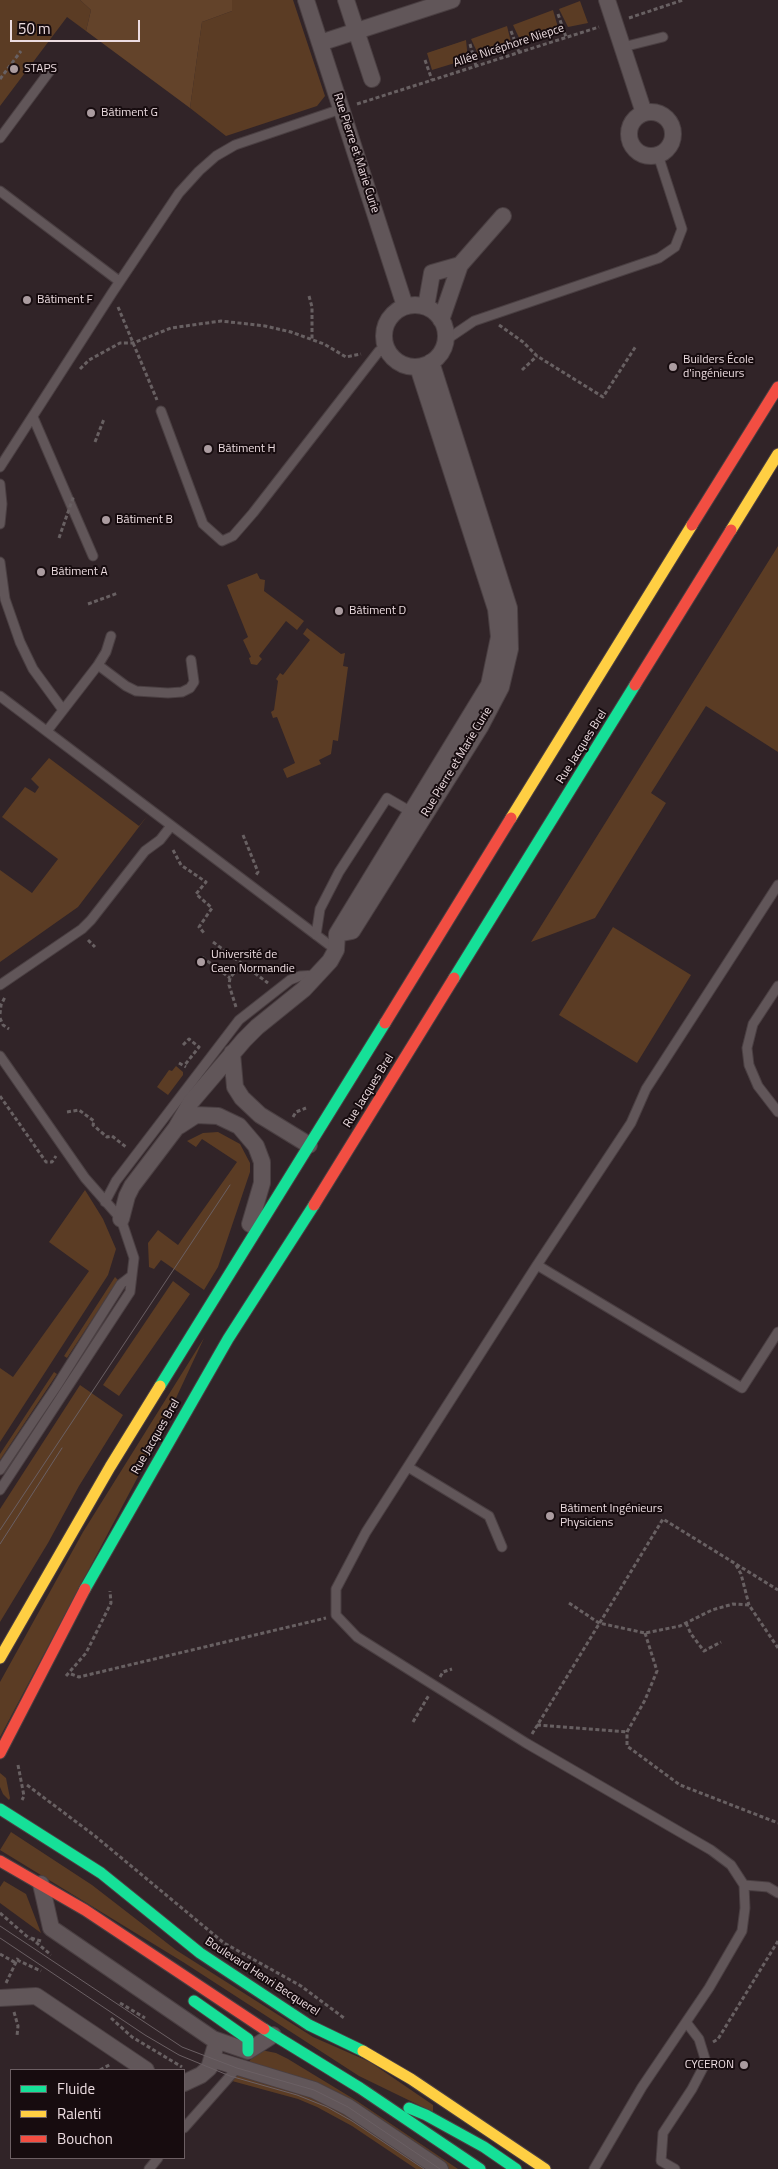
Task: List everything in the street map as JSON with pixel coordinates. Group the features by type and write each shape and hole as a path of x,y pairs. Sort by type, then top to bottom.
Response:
{"main road":[{"name":"Rue Jacques Brel","path":"0,1658 110,1467 778,387"},
{"name":"Rue Jacques Brel","path":"0,1753 60,1636 228,1339 304,1221 778,454"},
{"path":"309,1145 310,1166"},
{"path":"304,1221 307,1193"},
{"name":"Boulevard Henri Becquerel","path":"0,1808 101,1873 200,1953 309,2025 368,2053 411,2079 545,2169"},
{"path":"0,1861 62,1895 273,2035 360,2088 480,2169"},
{"path":"127,1937 149,1966"},
{"path":"186,1995 248,2038 248,2051"},
{"path":"360,2088 426,2114 484,2147 516,2169"}],"street":[{"name":"Rue Pierre et Marie Curie","path":"306,0 406,306"},
{"path":"346,0 372,79"},
{"path":"320,43 452,0"},
{"path":"607,0 644,113"},
{"path":"644,113 658,113 664,116 672,127 672,141 669,147 658,155 642,154 631,144 629,137 632,122 644,113"},
{"path":"442,320 460,265 503,216"},
{"path":"426,307 432,273 460,265"},
{"path":"406,306 426,307 435,312 442,320 446,340 438,356 425,365 401,364 384,351 386,325 390,317 406,306"},
{"name":"Rue Pierre et Marie Curie","path":"336,950 337,934 417,815 489,685 499,637 496,609 425,365"},
{"path":"121,1218 132,1186 176,1128 191,1102 232,1053 258,1027 318,975 330,962 336,950"},
{"path":"232,1053 235,1087 242,1098 260,1116 309,1145"},
{"path":"176,1128 196,1116 218,1116 239,1126 256,1146 262,1162 262,1183 256,1207 235,1264"},
{"path":"41,1884 51,1928 213,2039 248,2051 273,2035"},
{"path":"6,1997 36,1996 145,2069"},
{"path":"186,2077 201,2075 209,2068 215,2050 213,2039"},
{"path":"212,2059 322,2094 348,2107 440,2169"}],"lane":[{"path":"623,47 663,37"},
{"path":"0,138 52,68"},
{"path":"0,467 119,282 179,193 216,156 235,144 341,109"},
{"path":"446,340 474,321 486,316 659,258 675,247 682,229 658,155"},
{"path":"0,191 119,282"},
{"path":"161,412 203,524 222,541 233,536 253,513 384,351"},
{"path":"33,417 93,556"},
{"path":"0,484 2,504 0,524"},
{"path":"0,562 5,599 20,642 33,669 63,710"},
{"path":"47,731 98,664 106,652 111,636"},
{"path":"98,664 126,686 136,691 168,693 182,692 190,688 194,682 191,660"},
{"path":"0,696 336,950"},
{"path":"316,935 320,909 339,872 387,798 417,815"},
{"path":"0,985 86,924 109,899 145,851 160,840 171,826"},
{"path":"594,2169 642,2087 709,1988 742,1931 746,1908 744,1885 731,1865 711,1850 526,1743 357,1637 336,1616 336,1589 366,1532 537,1265 631,1123 646,1089 778,885"},
{"path":"105,1202 116,1181 239,1020 290,980 300,976 318,975"},
{"path":"778,986 753,1024 746,1048 749,1065 758,1086 778,1112"},
{"path":"0,1056 3,1066 85,1178 121,1218 134,1258 130,1277 130,1292 0,1490"},
{"path":"537,1265 742,1388 778,1332"},
{"path":"0,1470 56,1387 121,1284 130,1277"},
{"path":"408,1467 489,1516 502,1547"},
{"path":"744,1885 768,1887 778,1893"},
{"path":"675,2169 661,2160 663,2134 692,2089 706,2062 699,2039 686,2022"},
{"path":"185,2127 237,2068 248,2051"},
{"path":"149,2169 157,2159"}],"path":[{"name":"Allée Nicéphore Niepce","path":"341,109 683,0"},
{"path":"558,14 566,37"},
{"path":"511,30 519,52"},
{"path":"470,44 476,66"},
{"path":"0,79 21,51"},
{"path":"425,60 432,80"},
{"path":"112,293 161,412"},
{"path":"310,296 312,340"},
{"path":"486,316 523,342 537,356 603,397 636,346"},
{"path":"89,360 120,343 133,343 171,328 221,321 265,326 324,344 346,357 365,353 375,348 384,351"},
{"path":"522,370 537,356"},
{"path":"95,442 104,419"},
{"path":"59,538 74,495"},
{"path":"88,604 118,593"},
{"path":"243,835 258,872 256,876"},
{"path":"174,850 181,865 206,882 196,894 212,908 198,927 204,933"},
{"path":"87,938 95,947"},
{"path":"213,942 272,986"},
{"path":"202,957 230,978"},
{"path":"239,1012 231,995 229,985 230,978 242,963"},
{"path":"0,1018 3,1025 9,1029"},
{"path":"182,1065 199,1047 189,1039 183,1045"},
{"path":"0,1096 46,1162 52,1162 57,1156"},
{"path":"67,1112 79,1110 94,1121 93,1126 107,1137 112,1136 130,1151"},
{"path":"526,1743 663,1519 778,1590"},
{"path":"734,1563 741,1574 749,1605 778,1648"},
{"path":"569,1603 599,1623 645,1633 686,1623 712,1610 733,1604 749,1605"},
{"path":"71,1674 79,1676 336,1616"},
{"path":"686,1623 691,1634 704,1651 721,1642"},
{"path":"645,1633 657,1671 645,1700 627,1732 627,1746 680,1785 778,1823"},
{"path":"537,1725 627,1732"},
{"path":"19,1772 24,1796 19,1804"},
{"path":"27,1785 95,1836 224,1943"},
{"path":"0,1913 51,1955"},
{"path":"702,2048 718,2038 778,1942"},
{"path":"0,1954 41,1970"},
{"path":"17,1960 5,1985 6,1997 18,2026 17,2036"},
{"path":"120,2003 145,2018"},
{"path":"110,2018 132,2038 175,2069"},
{"path":"102,2069 113,2063"}],"shaded area":[{"name":"STAPS","path":"0,0 80,0 91,10 86,31 67,17 0,106"},
{"path":"80,0 232,0 232,11 202,22 190,108 86,31 91,10"},
{"path":"232,0 293,0 325,96 317,106 226,136 190,108 202,22 232,11"},
{"path":"580,1 588,23 568,27 559,9"},
{"path":"553,10 559,31 521,42 513,25"},
{"path":"507,26 512,46 479,56 471,39"},
{"path":"466,40 468,59 432,70 427,53"},
{"path":"778,546 778,752 706,706 651,793 666,803 595,918 531,942"},
{"path":"257,573 260,579 265,580 264,591 304,621 297,630 286,621 259,656 262,659 257,665 251,664 249,658 251,657 243,640 248,637 227,585"},
{"path":"307,628 341,654 345,653 343,666 348,667 338,741 333,740 331,754 319,760 321,764 287,778 283,769 295,763 277,717 273,718 271,712 274,710 278,681 276,679 280,673 283,675 310,640 303,634"},
{"path":"49,758 139,826 148,815 78,907 0,962 0,870 32,893 58,859 2,817 25,787 35,793 39,787 31,779"},
{"path":"613,927 691,975 637,1063 559,1015"},
{"path":"176,1066 183,1072 183,1075 168,1095 157,1087 169,1070 172,1071"},
{"path":"218,1132 240,1144 250,1163 250,1172 218,1267 204,1290 161,1260 154,1269 149,1267 148,1243 158,1230 178,1245 237,1162 202,1139 196,1147 187,1141 203,1133"},
{"path":"85,1190 103,1219 116,1249 108,1275 0,1442 0,1368 13,1377 89,1271 49,1242"},
{"path":"115,1277 118,1280 67,1358 64,1356"},
{"path":"173,1281 190,1294 119,1396 103,1385"},
{"path":"204,1338 150,1454 0,1737 0,1682 83,1532"},
{"path":"54,1372 57,1374 0,1460 0,1454"},
{"path":"80,1385 123,1415 79,1486 48,1543 0,1622 0,1509"},
{"path":"0,1773 6,1778 9,1800 3,1794 0,1787"},
{"path":"11,1832 92,1885 176,1950 313,2037 370,2062 433,2105 433,2112 359,2076 183,1962 0,1850"},
{"path":"4,1881 26,1894 41,1933 0,1903 0,1887"},
{"path":"261,2050 276,2053 288,2059 357,2101 458,2169 449,2169 339,2096 245,2065"},
{"path":"238,2073 322,2100 431,2169 416,2169 352,2126 317,2107 298,2099 232,2081"}],"tram line":[{"path":"0,1530 230,1185"},
{"path":"0,1544 62,1448"},
{"path":"0,1926 182,2047 237,2068 314,2090 348,2107 440,2169"},
{"path":"0,1938 145,2035 179,2055 230,2076 297,2095 327,2107 352,2121 424,2169"}],"traffic: fast":[{"path":"454,978 635,685"},
{"path":"160,1386 385,1023"},
{"path":"85,1589 228,1339 314,1205"},
{"path":"0,1809 101,1873 200,1953 309,2025 363,2051"},
{"path":"194,2001 248,2039 248,2051"},
{"path":"264,2029 360,2088 480,2169"},
{"path":"409,2108 426,2115 484,2147 516,2169"}],"traffic: slow":[{"path":"731,530 778,454"},
{"path":"511,818 692,525"},
{"path":"0,1658 110,1467 160,1386"},
{"path":"363,2051 411,2079 545,2169"}],"traffic: jam":[{"path":"692,525 778,387"},
{"path":"635,685 731,530"},
{"path":"385,1023 511,818"},
{"path":"314,1205 454,978"},
{"path":"0,1753 85,1589"},
{"path":"0,1861 85,1910 264,2029"}],"place":[{"name":"STAPS","path":"14,69"},
{"name":"Bâtiment G","path":"91,113"},
{"name":"Bâtiment F","path":"27,300"},
{"name":"Builders École d'ingénieurs","path":"673,367"},
{"name":"Bâtiment H","path":"208,449"},
{"name":"Bâtiment B","path":"106,520"},
{"name":"Bâtiment A","path":"41,572"},
{"name":"Bâtiment D","path":"339,611"},
{"name":"Université de Caen Normandie","path":"201,962"},
{"name":"Bâtiment Ingénieurs Physiciens","path":"550,1516"},
{"name":"CYCERON","path":"744,2065"}]}
